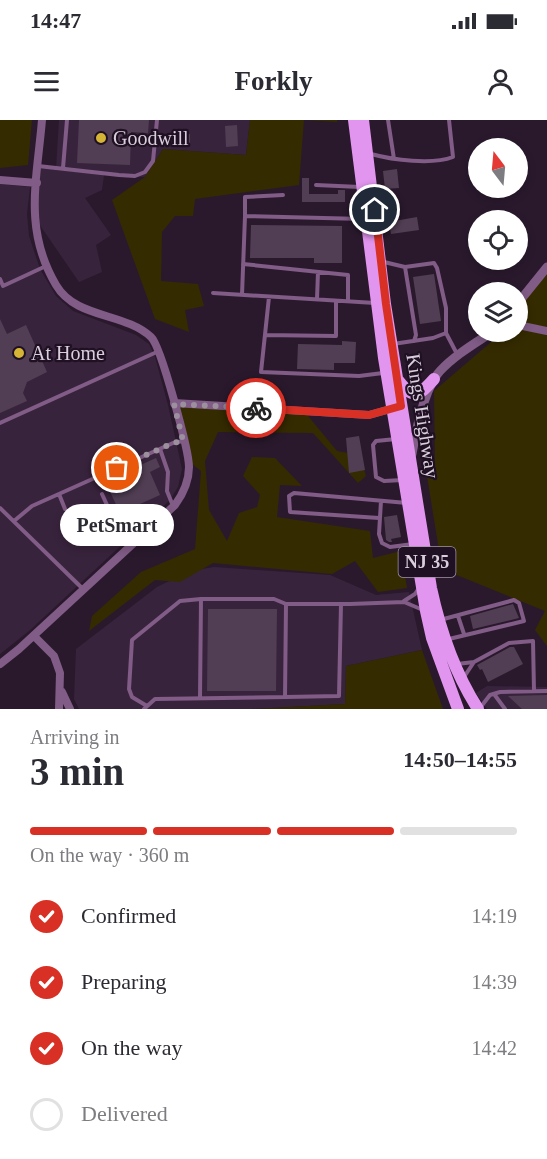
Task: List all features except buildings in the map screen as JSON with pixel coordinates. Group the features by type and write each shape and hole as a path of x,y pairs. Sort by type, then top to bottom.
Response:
{"main road":[{"name":"Kings Highway","path":"354,120 376,303 410,463 431,588 454,664 479,709"},
{"name":"Kings Highway","path":"363,120 391,344 391,375"},
{"path":"391,375 406,391 414,394 421,393 434,378"},
{"name":"Kings Highway","path":"397,407 397,439 426,611 432,638 458,709"}],"street":[{"path":"0,664 34,636 173,507 182,495 188,478 189,463 154,340 139,329 72,302 57,286 46,266 35,225 35,197 42,120"},
{"path":"0,180 37,183"},
{"path":"528,291 547,267"},
{"path":"528,327 547,331"},
{"path":"410,463 416,433 434,378 458,355 477,342"},
{"path":"174,404 369,415 397,407"},
{"path":"34,636 54,656 60,673 59,709"},
{"path":"53,709 60,688"},
{"path":"60,688 70,709"}],"lane":[{"path":"63,168 67,120"},
{"path":"38,166 135,176 145,172 153,160 157,120"},
{"path":"388,120 394,159"},
{"path":"367,153 394,159 444,161 453,157 449,120"},
{"path":"316,185 363,187"},
{"path":"242,295 246,197 283,195"},
{"path":"245,216 367,220"},
{"path":"380,260 405,267 434,263 446,308 446,333 458,355"},
{"path":"243,264 348,275 348,301"},
{"path":"0,279 2,286 46,266"},
{"path":"405,267 416,335 414,341"},
{"path":"317,299 318,272"},
{"path":"213,293 376,303"},
{"path":"269,297 261,372 391,375"},
{"path":"265,334 336,336 336,300"},
{"path":"391,344 433,338 446,333"},
{"path":"0,423 159,351"},
{"path":"397,439 376,441 373,445 376,477 384,481 404,480"},
{"path":"14,521 32,507 59,494 183,441"},
{"path":"160,449 168,472 167,492 173,507"},
{"path":"380,518 290,512 289,496 294,493 408,503"},
{"path":"59,494 65,508"},
{"path":"102,494 121,536 131,545"},
{"path":"381,501 379,534 384,545 390,547 415,544"},
{"path":"0,508 83,590"},
{"path":"404,602 415,594 422,584"},
{"path":"200,697 201,599"},
{"path":"341,604 339,696 155,699 146,708 132,697 129,689 132,640 180,601 274,599 286,604 404,602 426,611"},
{"path":"439,620 514,600 519,603 524,621 446,640"},
{"path":"285,697 286,604"},
{"path":"458,616 464,634"},
{"path":"462,680 474,663 509,643 533,641 534,691"},
{"path":"454,664 474,663"},
{"path":"479,709 490,695 547,691"},
{"path":"494,694 505,709"}],"shaded area":[{"path":"0,120 32,120 28,165 0,168"},
{"path":"59,120 250,120 246,155 163,149 145,177 104,175 102,190 85,198 111,235 96,245 102,272 79,282 35,218 38,168 56,169"},
{"path":"250,120 304,120 299,185 195,199 193,216 175,216 162,232 161,281 198,284 204,306 185,310 189,332 155,319 112,200 145,177 163,149 246,155"},
{"path":"304,120 337,120 337,122"},
{"path":"0,184 30,187 27,214 29,236 40,269 56,296 73,311 136,335 149,344 155,357 168,405 182,469 178,487 170,500 29,631 0,654"},
{"path":"547,271 547,646 535,630 545,611 442,569 427,476 434,474 435,465 434,391 491,342 528,342 528,293"},
{"path":"172,402 304,411 337,451 360,455 366,476 358,483 313,433 218,432 205,461 209,510 227,541 239,513 257,507 260,495 243,476 252,457 275,458 302,486 280,485 277,517 370,531 373,558 401,551 407,588 378,592 355,561 332,574 213,563 180,582 155,580 89,631 92,616 141,572 195,549 201,471 187,460"},
{"path":"214,567 330,575 376,595 409,592 422,650 346,666 345,704 252,709 79,709 74,699 76,649 157,587 190,571"},
{"path":"422,650 443,709 252,709 345,704 346,666"},
{"path":"487,686 547,687 547,709 487,709 476,693"}],"way so far":[{"path":"117,468 173,443 183,441 174,404 256,408"}],"place":[{"name":"Goodwill","path":"101,138"},
{"name":"At Home","path":"19,353"},
{"name":"PetSmart","path":"117,468"}],"route":[{"path":"256,408 369,415 401,406 375,210"}]}
